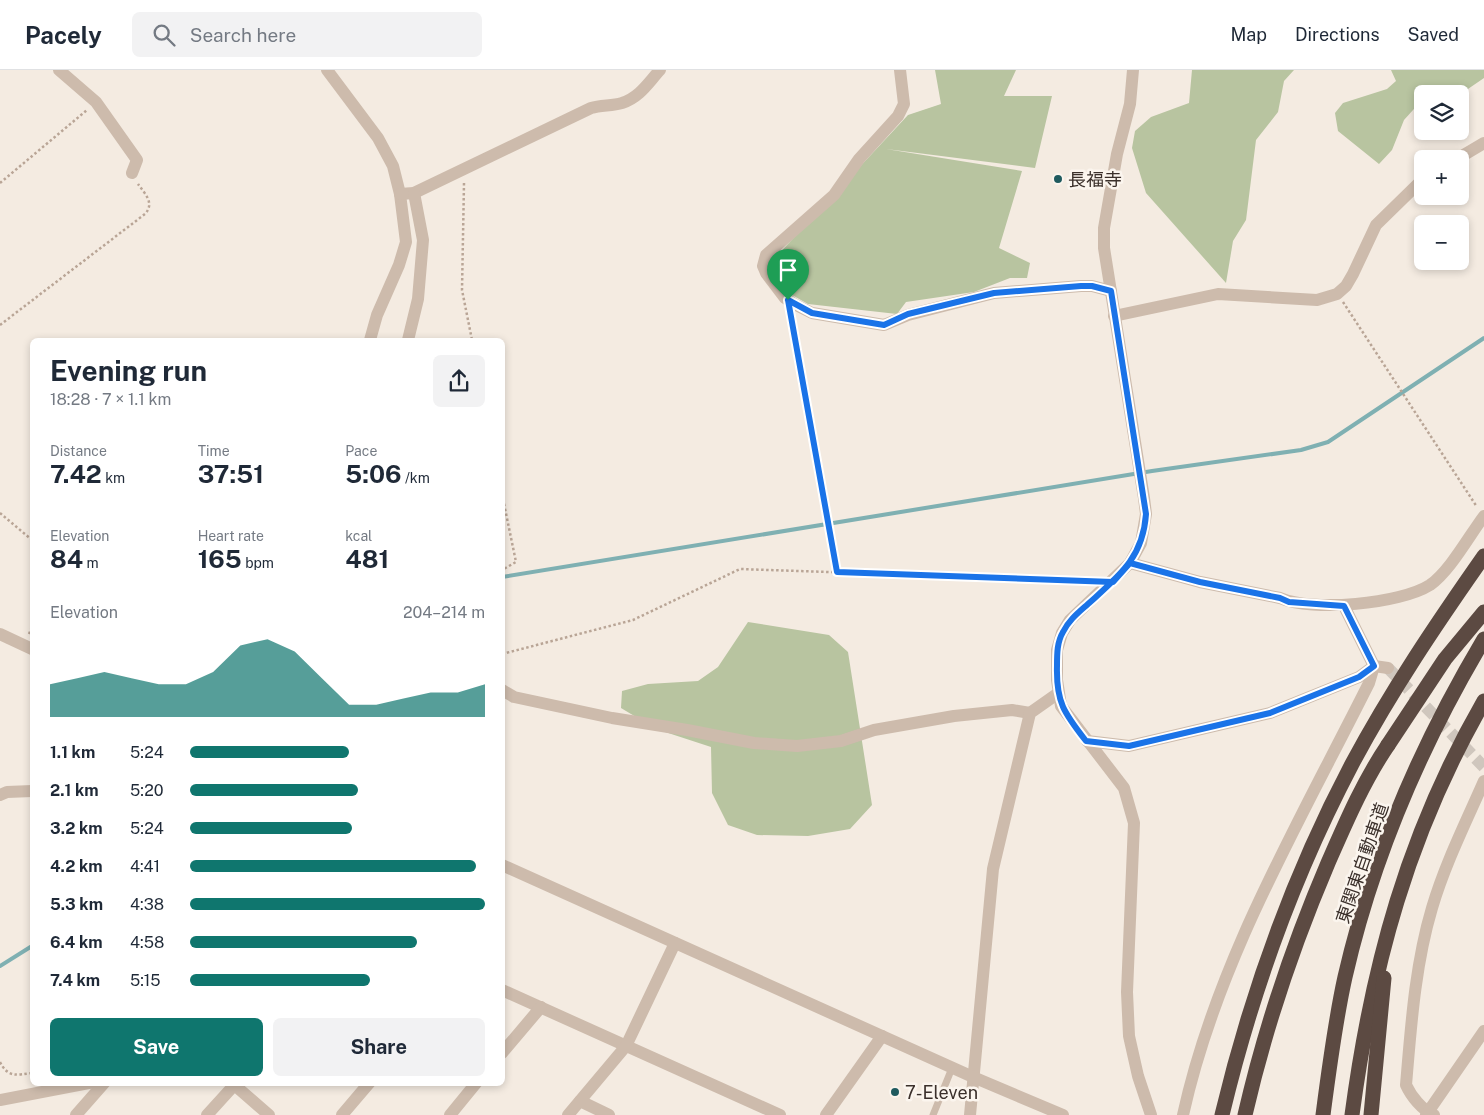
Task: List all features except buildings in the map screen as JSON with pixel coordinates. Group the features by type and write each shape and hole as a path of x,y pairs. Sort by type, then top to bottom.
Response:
{"highway":[{"path":"1222,1115 1238,1049 1258,985 1284,914 1328,812 1390,698 1484,556"},
{"path":"1245,1115 1258,1058 1304,919 1368,774 1445,659 1484,612"},
{"name":"東関東自動車道","path":"1323,1115 1346,977 1383,853 1424,752 1484,639"},
{"path":"1352,1115 1361,1042 1390,917 1428,811 1484,701"},
{"path":"1371,1115 1376,1045 1390,917"}],"street":[{"path":"59,70 96,102 137,160 132,173"},
{"path":"327,70 378,138 393,166 400,194 406,242 399,265 377,315 371,338"},
{"path":"400,194 414,193 591,108 605,104 621,103 638,96 660,70"},
{"path":"900,70 904,104 898,116 860,159 834,195 766,255 763,266 766,274 788,300 812,313 884,325 908,314 994,293 1081,286 1092,286 1111,291"},
{"path":"1133,70 1130,104 1117,154 1104,228 1104,248 1146,514 1141,543 1130,563 1113,582 1070,620 1062,633 1058,650 1057,694 1068,719 1124,788 1134,823 1127,1001 1129,1036 1138,1076 1152,1115"},
{"path":"1469,152 1484,143"},
{"path":"1114,316 1218,294 1317,300 1337,294 1349,280 1376,225 1414,188"},
{"path":"408,338 418,299 423,240 414,193"},
{"path":"1130,563 1200,582 1280,598 1289,602 1344,606 1414,593 1431,584 1448,566 1484,516"},
{"path":"1183,1115 1232,960 1254,909 1369,683 1374,666 1344,606"},
{"path":"0,634 30,647"},
{"path":"1086,741 1129,746 1270,713 1359,677 1374,666 1388,668"},
{"path":"505,692 514,697 612,718 754,743 797,746 841,741 874,730 954,716 1012,710 1030,713"},
{"path":"970,1115 993,869 1030,713 1057,694"},
{"path":"1484,781 1442,879 1432,908 1420,961 1412,1012 1406,1085 1411,1095 1429,1114 1484,1031"},
{"path":"0,794 30,792"},
{"path":"505,866 952,1068 1063,1115"},
{"path":"568,1115 626,1046 674,943"},
{"path":"505,991 780,1115"},
{"path":"505,1049 541,1007"},
{"path":"826,1115 882,1036"},
{"path":"0,1100 73,1086"},
{"path":"76,1115 101,1086"},
{"path":"206,1115 231,1086"},
{"path":"237,1086 268,1115"},
{"path":"342,1115 367,1086"},
{"path":"450,1115 474,1086"},
{"path":"580,1101 609,1115"}],"lane":[{"path":"933,1115 952,1068"}],"path":[{"path":"0,183 96,102"},
{"path":"464,169 462,290 472,338"},
{"path":"0,325 127,229 150,209 151,203 132,173"},
{"path":"1337,294 1484,516"},
{"path":"788,300 837,572"},
{"path":"505,509 516,562 505,568"},
{"path":"0,512 30,538"},
{"path":"505,653 633,620 740,569 1113,582"},
{"path":"0,1062 4,1071 12,1076 30,1073"}],"green space":[{"path":"935,70 1016,70 1004,96 1052,96 1035,168 886,149 1022,171 999,248 1030,263 1027,278 1010,278 974,292 906,302 897,314 808,304 785,291 771,270 773,260 908,115 941,104"},
{"path":"1192,70 1294,70 1284,81 1278,112 1256,140 1246,220 1233,241 1226,283 1146,193 1132,148 1135,131 1151,117 1189,103"},
{"path":"1391,70 1484,70 1484,78 1469,88 1469,85 1414,85 1414,109 1404,120 1392,150 1379,164 1338,131 1335,113 1343,103 1387,89 1396,81"},
{"path":"748,622 829,635 848,652 872,805 850,829 808,836 757,835 728,825 712,793 711,747 656,729 621,708 622,691 648,684 698,681 718,667"}],"waterway":[{"path":"505,577 1152,471 1301,450 1328,442 1484,338"},
{"path":"0,966 30,947"}],"tunnel":[{"path":"1388,668 1484,767"}],"place":[{"name":"長福寺","path":"1058,179"},
{"name":"7-Eleven","path":"895,1092"}],"route":[{"path":"788,300 812,313 884,325 908,314 994,293 1081,286 1092,286 1111,291 1146,514 1145,529 1141,543 1130,563 1113,582 1070,620 1062,633 1058,650 1057,694 1068,719 1086,741 1129,746 1270,713 1359,677 1374,666 1344,606 1322,606 1289,602 1280,598 1200,582 1130,563 1113,582 837,572 788,300"}]}
